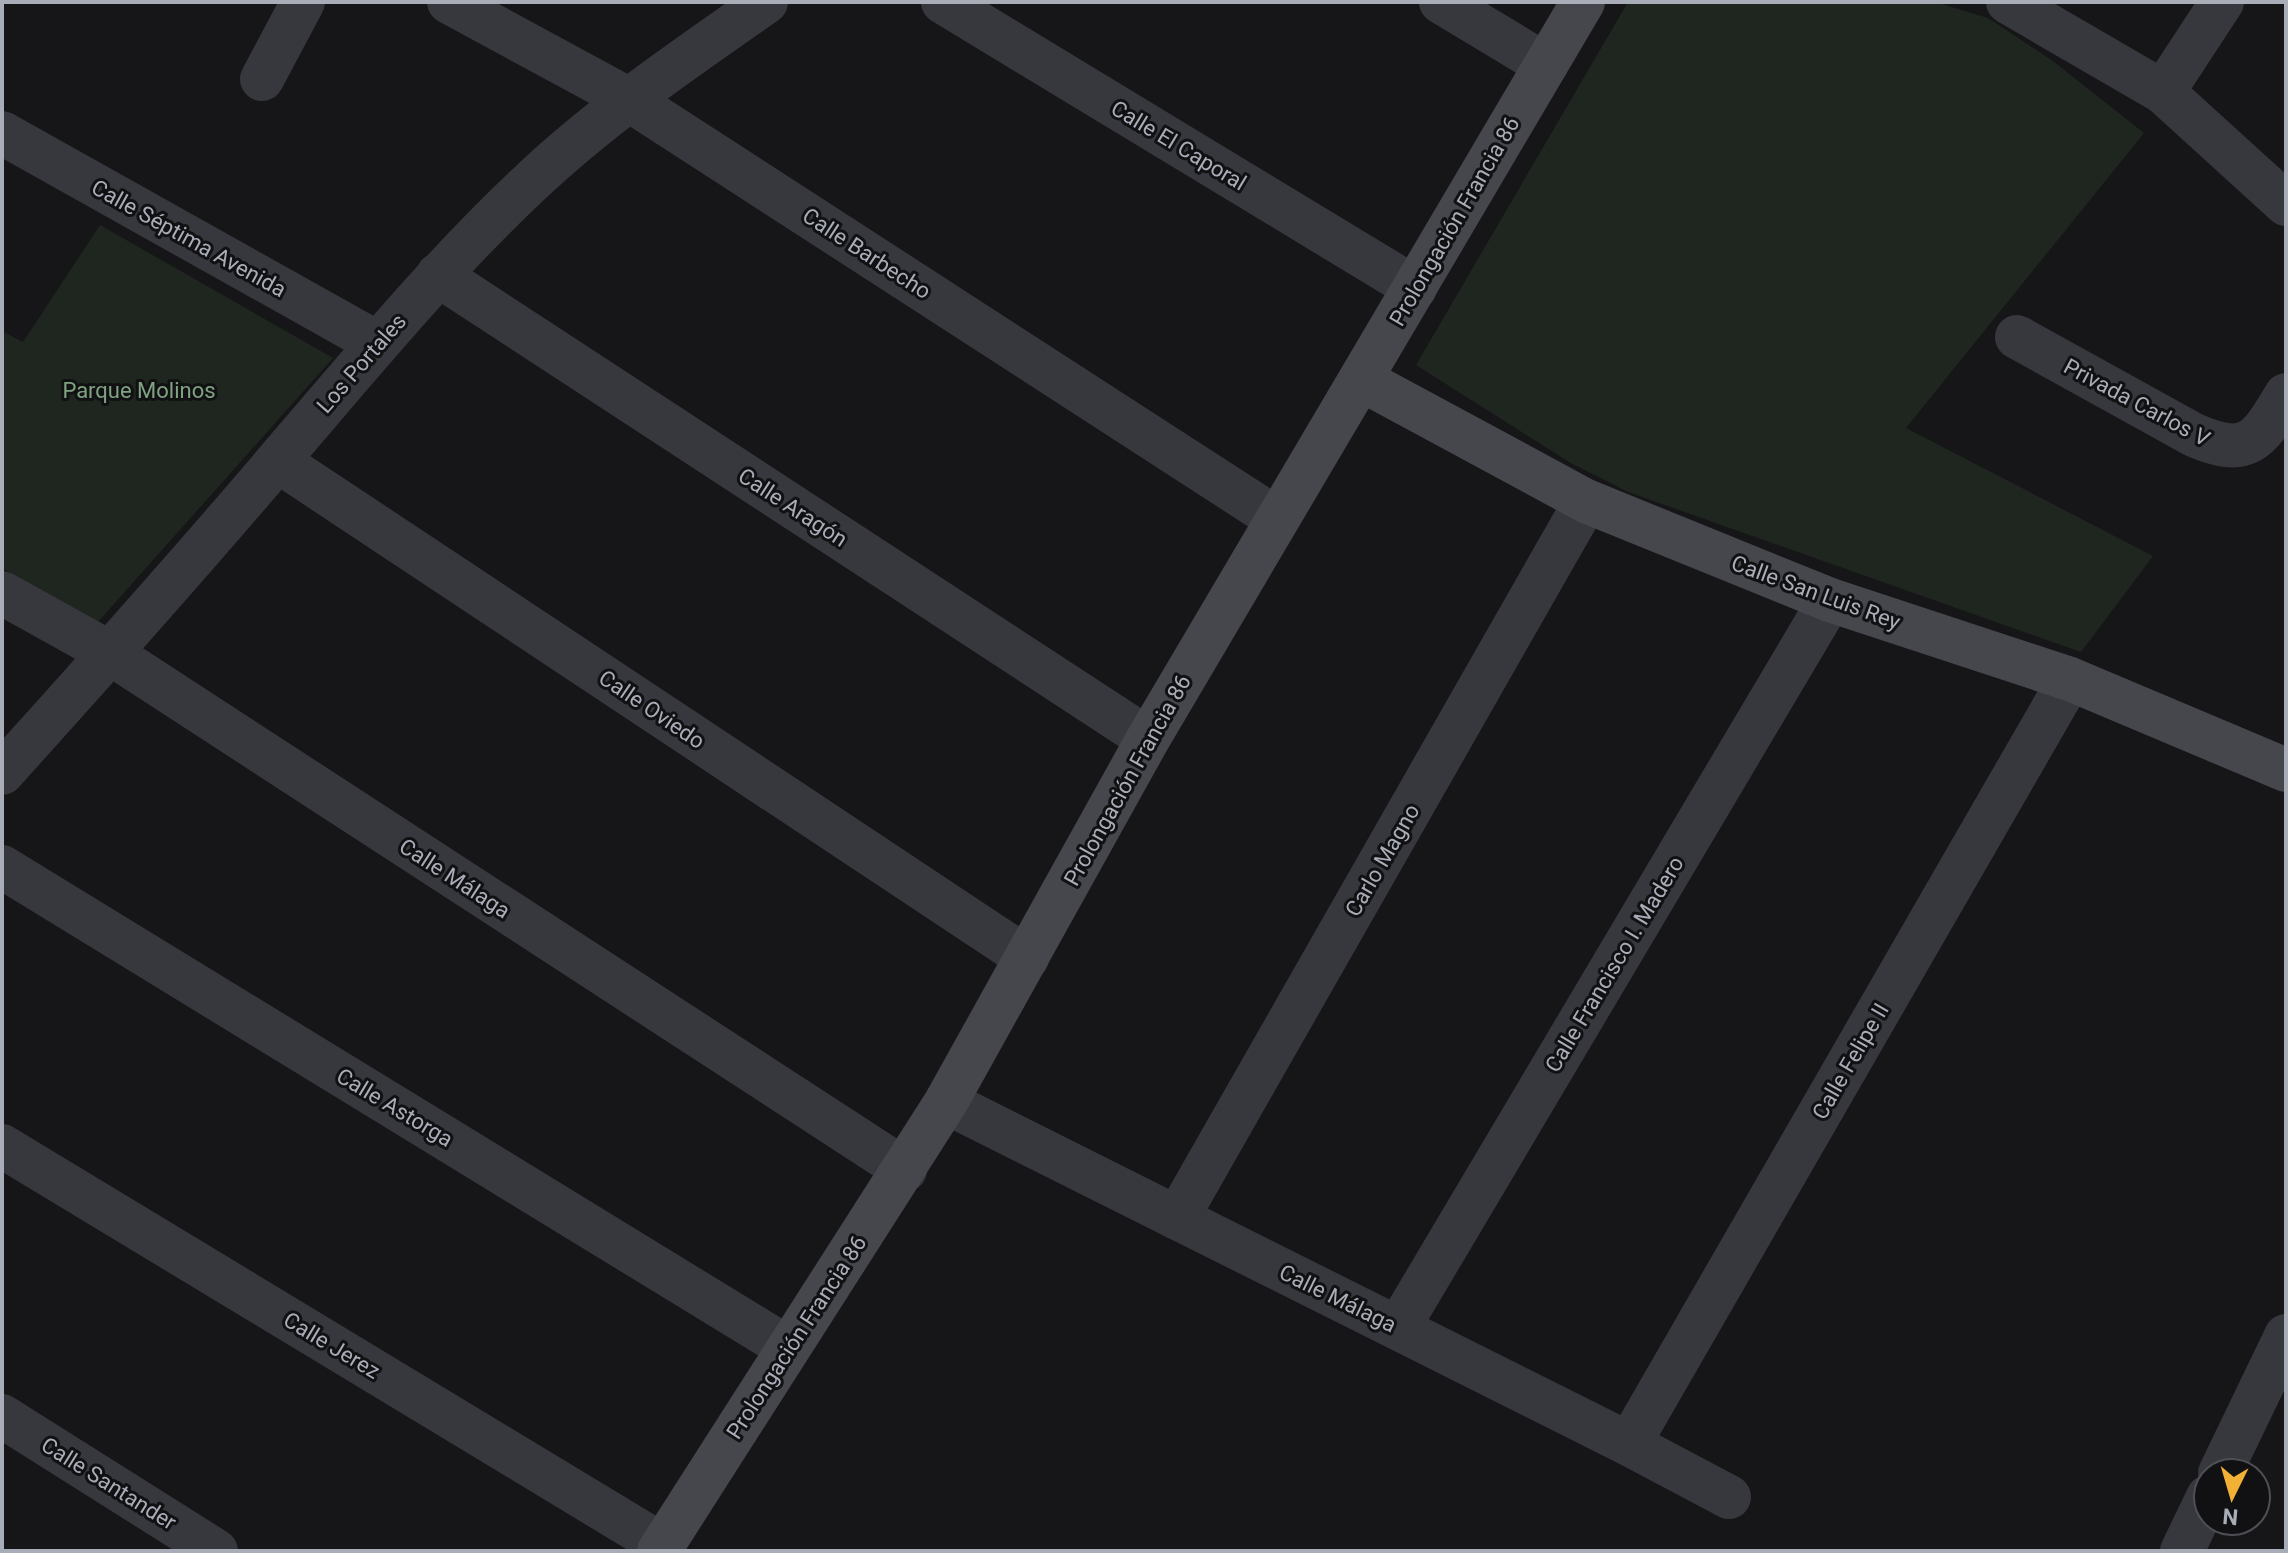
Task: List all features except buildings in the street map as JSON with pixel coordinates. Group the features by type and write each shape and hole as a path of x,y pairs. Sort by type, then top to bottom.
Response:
{"street":[{"path":"262,79 303,2"},
{"name":"Calle Barbecho","path":"449,2 628,99 1277,519"},
{"name":"Los Portales","path":"2,773 438,275 531,182 628,99 766,2"},
{"name":"Calle El Caporal","path":"943,2 1415,288"},
{"path":"1441,2 1546,65"},
{"name":"Prolongación Francia 86","path":"661,1548 946,1102 1148,739 1583,2"},
{"path":"2008,2 2163,92 2286,204"},
{"path":"2163,92 2222,2"},
{"name":"Calle Séptima Avenida","path":"2,133 377,343"},
{"name":"Calle Aragón","path":"438,275 1148,739"},
{"name":"Privada Carlos V","path":"2017,337 2194,435 2218,445 2241,445 2263,433 2286,395"},
{"name":"Calle San Luis Rey","path":"1362,380 1586,501 1830,600 2070,679 2286,770"},
{"name":"Calle Oviedo","path":"278,461 1027,958"},
{"name":"Carlo Magno","path":"1177,1218 1586,501"},
{"name":"Calle Málaga","path":"2,593 110,653 905,1170"},
{"name":"Calle Francisco I. Madero","path":"1398,1328 1830,600"},
{"name":"Calle Felipe II","path":"1629,1444 2070,679"},
{"name":"Calle Astorga","path":"2,867 788,1348"},
{"name":"Calle Málaga","path":"946,1102 1729,1497"},
{"name":"Calle Jerez","path":"2,1146 661,1548"},
{"path":"2228,1457 2286,1336"},
{"name":"Calle Santander","path":"2,1416 216,1551"},
{"path":"2182,1551 2192,1530"}],"green space":[{"path":"1628,2 1935,2 1988,18 2053,61 2144,133 1906,428 2153,556 2081,652 1628,492 1569,462 1416,365"},
{"name":"Parque Molinos","path":"100,225 333,358 97,623 2,568 2,331 23,342"}]}
